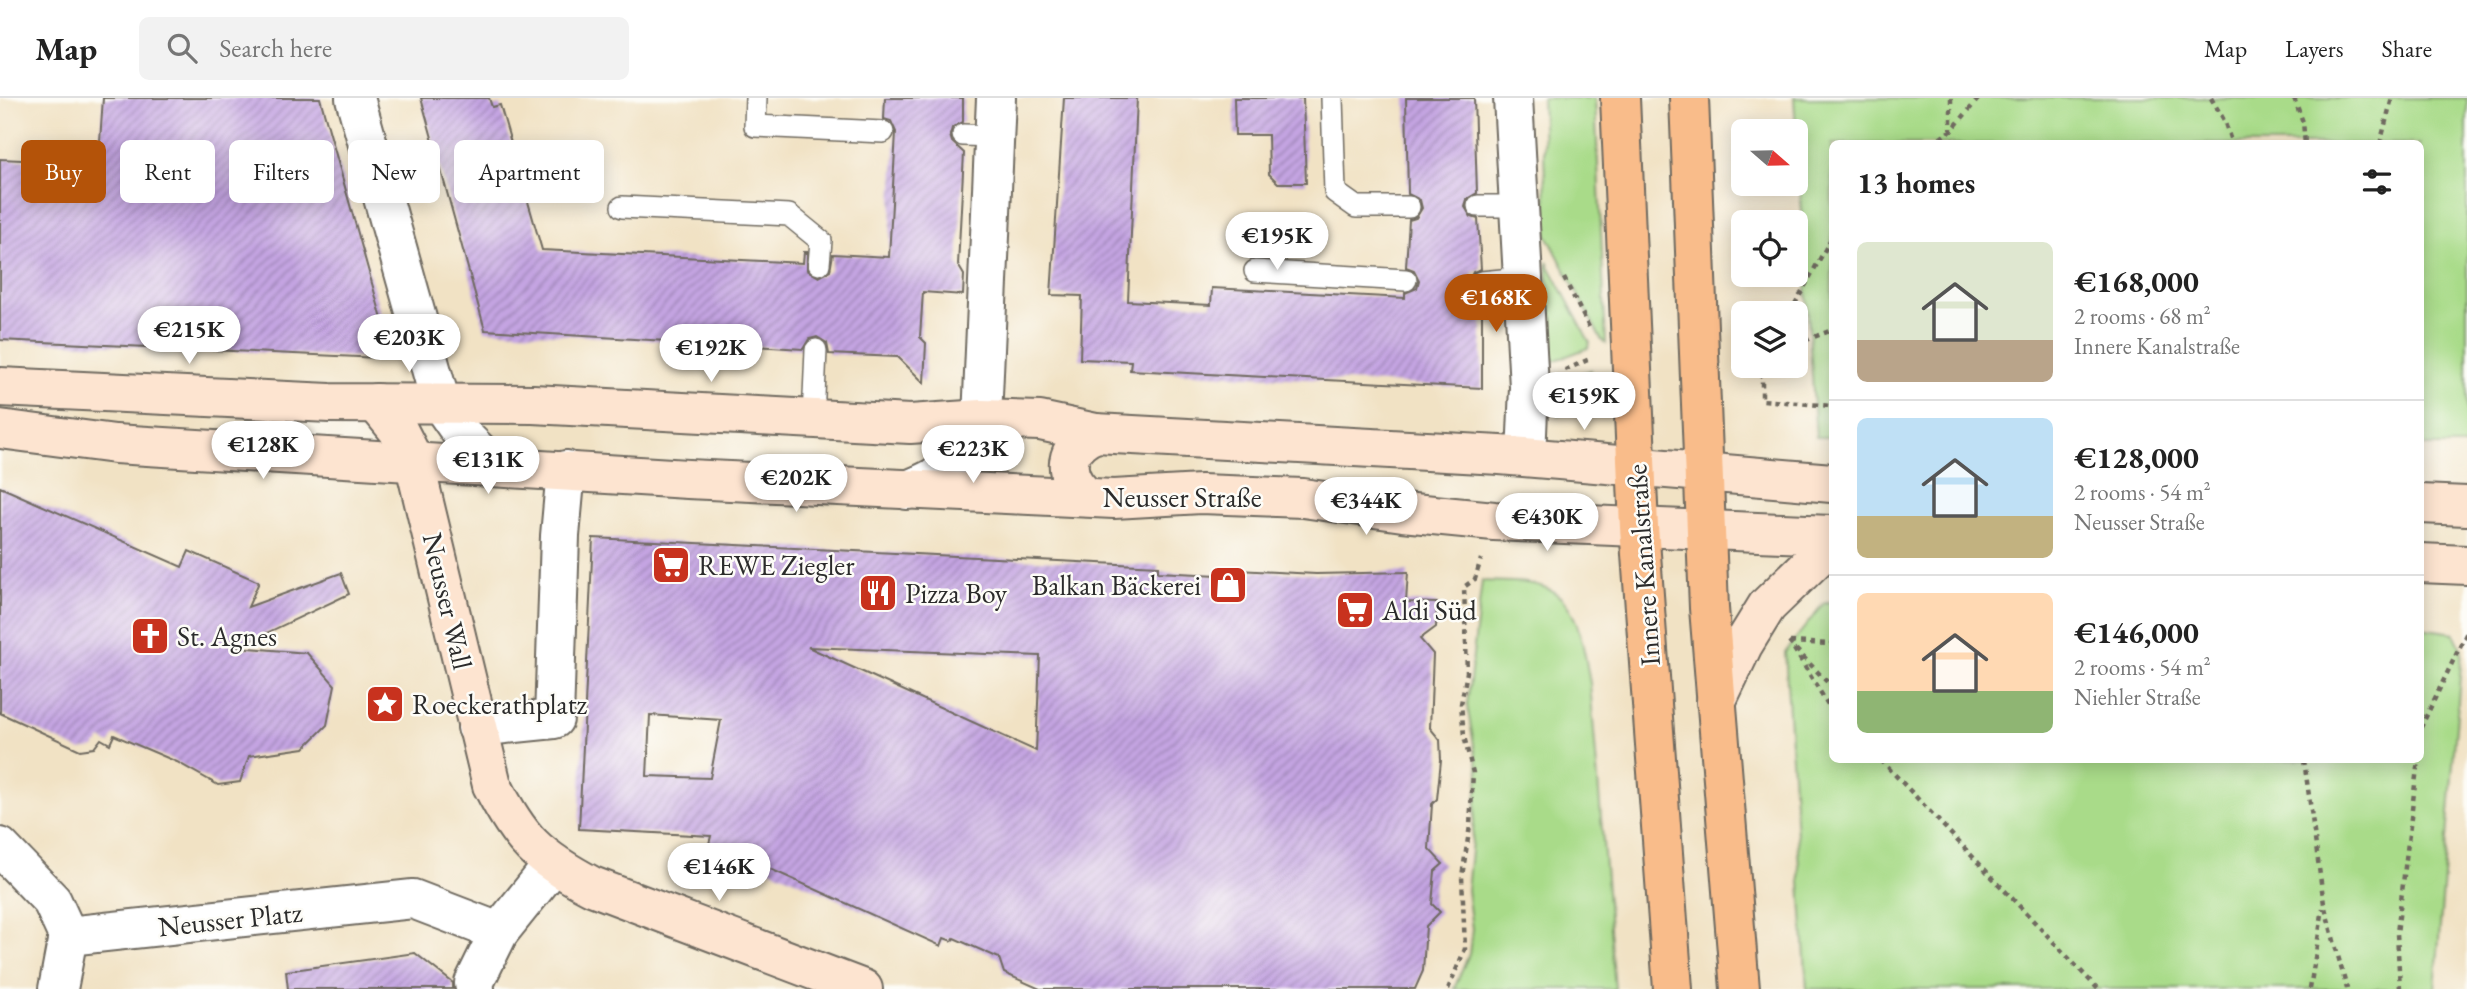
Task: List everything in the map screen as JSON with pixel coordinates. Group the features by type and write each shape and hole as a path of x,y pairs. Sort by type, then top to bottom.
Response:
{"main road":[{"name":"Innere Kanalstraße","path":"1620,98 1639,527 1673,989"},
{"path":"1689,98 1706,530 1716,702 1740,989"},
{"name":"Neusser Straße","path":"0,387 376,403 533,404 910,424 982,419 1040,421 1096,433 1527,457 1829,483"},
{"name":"Neusser Wall","path":"376,403 398,430 414,461 492,785 512,824 552,866 592,886 863,989"},
{"name":"Neusser Straße","path":"0,429 114,444 907,490 1087,497 1201,494 1303,498 1494,521 1829,536"},
{"path":"1087,497 1074,487 1069,476 1069,462 1073,450 1084,438 1096,433"},
{"path":"2424,504 2467,506"},
{"path":"1716,702 1743,645 1767,606 1829,546"},
{"path":"2424,563 2467,565"}],"street":[{"path":"355,98 441,404 464,437 493,466"},
{"path":"982,419 979,135 996,98"},
{"path":"1513,98 1519,206 1541,273 1528,387 1527,457"},
{"name":"Neusser Straße","path":"907,490 939,477 969,445 982,419"},
{"path":"477,727 554,719 560,536 566,470"},
{"path":"0,847 52,901 68,936 58,989"},
{"path":"475,989 474,983 499,932 552,866"},
{"name":"Neusser Platz","path":"68,936 412,899 499,932"}],"lane":[{"path":"756,98 755,126 883,132"},
{"path":"1332,98 1335,192 1356,207 1409,207"},
{"path":"1478,206 1519,206"},
{"path":"622,207 789,215 821,241 820,264"},
{"path":"1255,271 1406,280"},
{"path":"1481,282 1541,273"},
{"path":"813,419 816,350"}],"path":[{"path":"1951,98 1951,140"},
{"path":"1938,140 1952,130 1979,98"},
{"path":"2211,98 2224,120 2231,140"},
{"path":"2294,98 2303,122 2305,140"},
{"path":"2381,140 2392,98"},
{"path":"1797,301 1829,242"},
{"path":"1541,273 1598,346 1633,358"},
{"path":"1808,339 1829,331"},
{"path":"1762,378 1762,400 1829,405"},
{"path":"1448,989 1465,949 1462,876 1470,827 1473,773 1464,736 1461,704 1467,672 1464,587 1475,579 1494,521"},
{"path":"2424,721 2467,632"},
{"path":"1829,644 1789,642 1829,706"},
{"path":"1884,763 2098,989"},
{"path":"2304,763 2324,904 2347,989"},
{"path":"2400,989 2397,933 2418,763"},
{"path":"2310,989 2324,904"}],"green space":[{"path":"1542,98 1595,98 1606,343 1602,341 1547,235"},
{"path":"1794,98 2467,98 2467,446 2424,446 2424,140 1829,140 1829,437 1816,437 1806,287 1808,210 1801,210 1800,196 1808,196 1808,119 1795,119"},
{"path":"1547,262 1590,343 1588,348 1551,362"},
{"path":"1591,370 1589,405 1558,415 1551,385"},
{"path":"1482,581 1523,583 1546,588 1566,604 1578,629 1590,683 1615,989 1454,989 1469,954 1472,929 1467,890 1479,773 1467,705"},
{"path":"1829,602 1829,763 2424,763 2424,629 2454,633 2462,651 2435,989 1807,989 1785,652 1823,604"}],"building":[{"path":"103,98 320,98 332,140 229,140 229,203 334,203 334,148 389,344 379,358 0,340 0,159 21,160 21,203 106,203 106,140 100,140"},
{"path":"421,98 489,98 492,107 500,105 510,140 454,140 454,203 528,203 542,250 803,263 804,252 807,252 807,270 819,277 830,271 833,254 889,257 896,132 891,121 884,119 885,98 963,98 963,122 952,128 950,135 952,142 964,153 958,265 964,275 963,295 923,292 920,337 926,343 924,383 898,357 829,354 827,343 817,337 809,339 803,349 485,330 440,167 440,140 433,140"},
{"path":"1064,98 1137,98 1128,301 1211,305 1212,288 1405,298 1405,293 1417,288 1419,280 1414,270 1406,267 1409,220 1416,218 1422,208 1420,200 1408,194 1406,98 1474,98 1477,193 1467,199 1465,207 1471,217 1478,219 1481,269 1473,272 1468,283 1471,290 1482,295 1482,388 1130,370 1131,361 1080,359 1082,296 1051,295"},
{"path":"1234,98 1303,98 1306,183 1278,183 1269,174 1268,135 1235,135"},
{"name":"St. Agnes","path":"0,487 182,567 189,551 259,582 248,607 341,573 349,594 237,647 307,653 335,685 327,725 304,748 249,756 240,782 218,785 177,762 114,735 110,744 101,739 94,748 80,750 0,713"},
{"path":"593,538 1158,566 1158,572 1218,575 1219,569 1316,574 1408,572 1406,602 1437,603 1436,627 1420,639 1433,654 1430,728 1440,740 1441,760 1437,799 1432,804 1429,849 1443,864 1435,871 1432,904 1440,912 1426,926 1423,971 1415,989 1040,989 1004,973 999,958 954,938 952,941 944,938 941,946 757,863 708,848 711,836 579,829","holes":["808,647 1040,656 1036,751","650,715 721,720 710,778 647,776"]},
{"path":"415,953 453,983 453,989 288,989 286,971"}],"place":[{"name":"REWE Ziegler","path":"671,565"},
{"name":"Balkan Bäckerei","path":"1228,585"},
{"name":"Pizza Boy","path":"878,593"},
{"name":"Aldi Süd","path":"1355,610"},
{"name":"St. Agnes","path":"150,636"},
{"name":"Roeckerathplatz","path":"385,704"}]}
